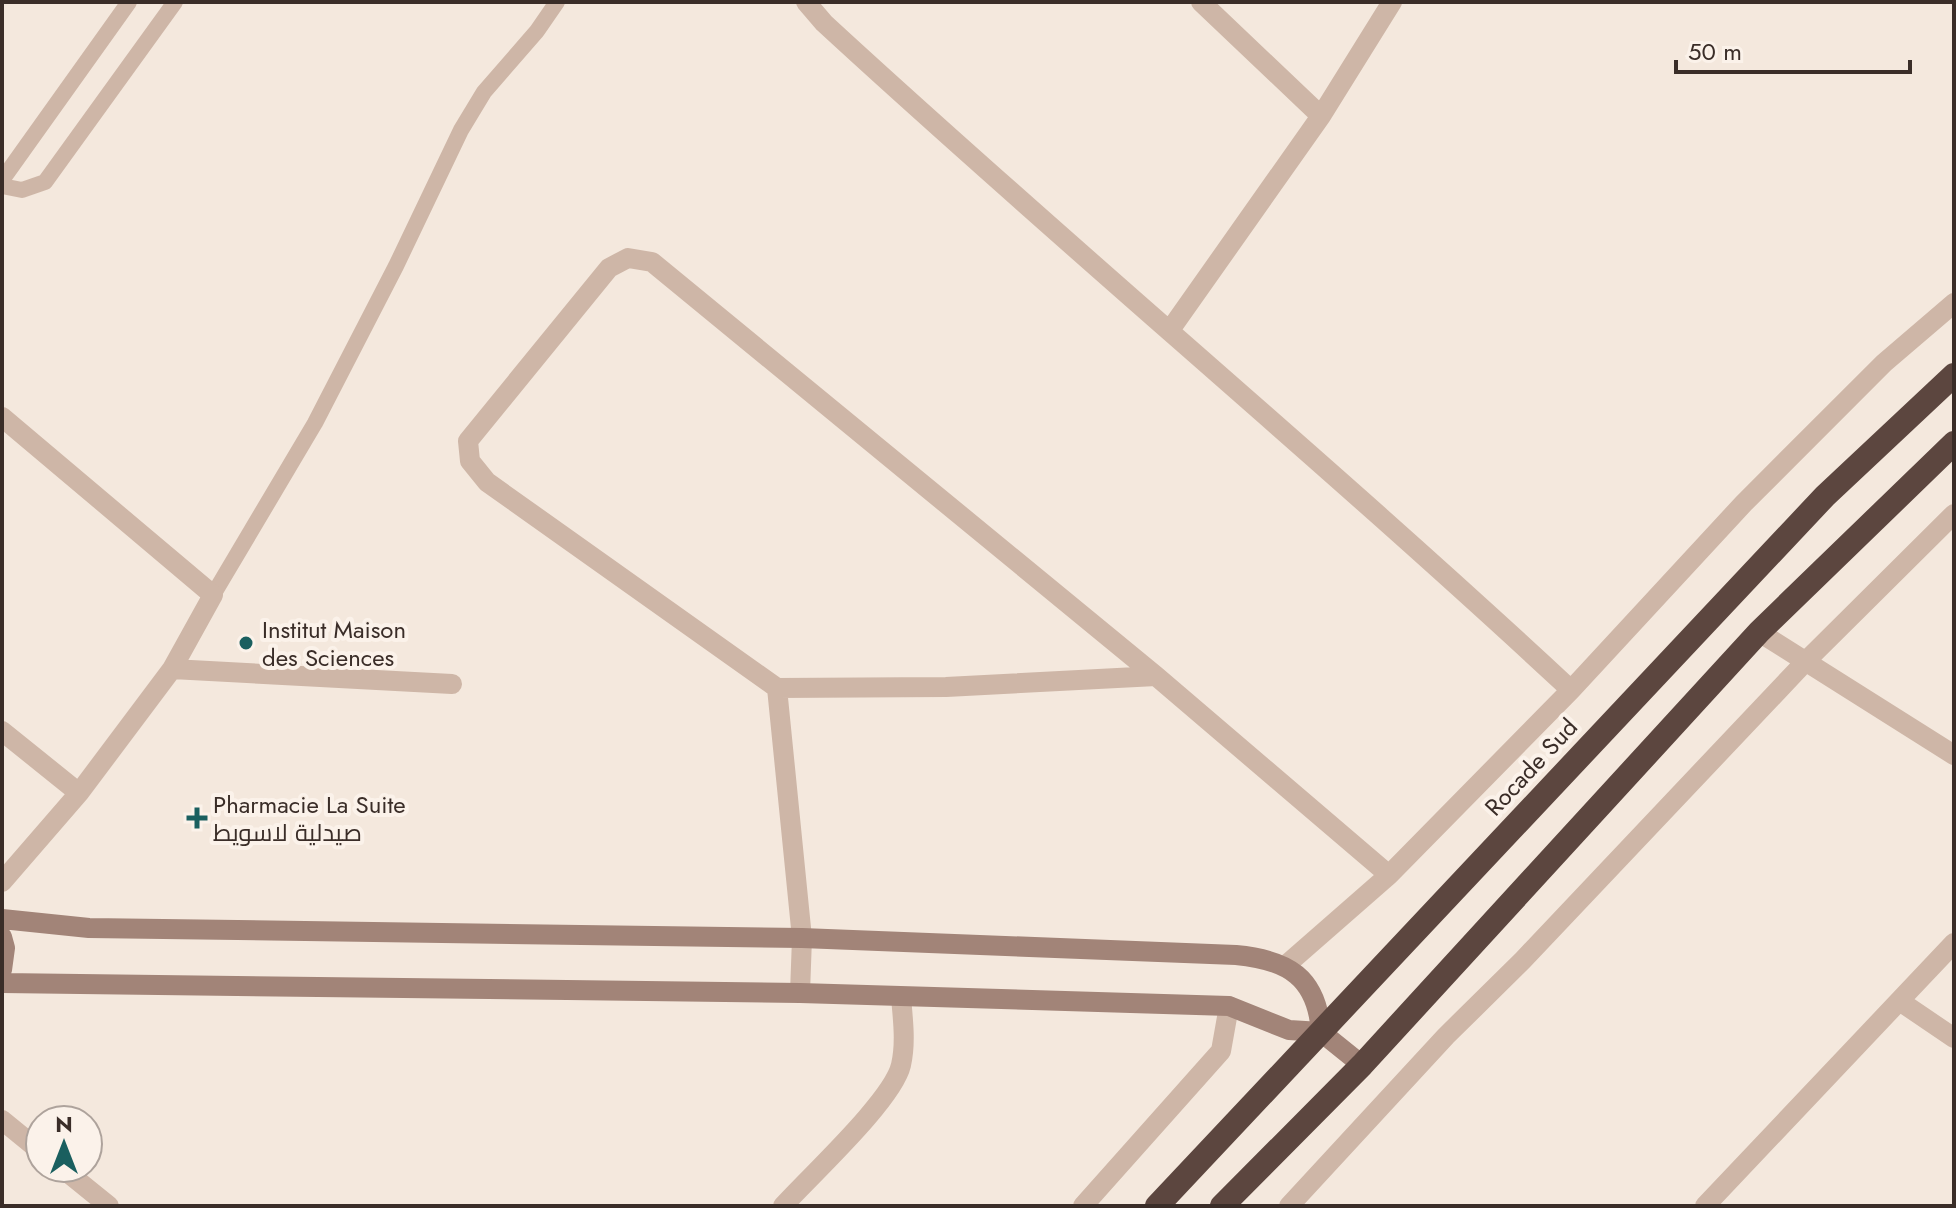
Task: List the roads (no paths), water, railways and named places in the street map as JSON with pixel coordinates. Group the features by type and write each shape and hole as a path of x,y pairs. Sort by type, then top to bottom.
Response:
{"highway":[{"name":"Rocade Sud","path":"1157,1206 1825,496 1954,375"},
{"path":"1222,1206 1362,1065 1759,632 1954,443"}],"street":[{"path":"806,2 824,23 967,155 1170,330 1571,690"},
{"path":"1201,2 1321,116"},
{"path":"1170,330 1321,116 1392,2"},
{"path":"1156,676 946,687 777,688 487,482 470,461 468,441 609,268 628,258 652,262 1156,676 1389,875"},
{"path":"1285,966 1389,875 1571,690 1744,503 1884,363 1954,303"},
{"path":"2,417 213,595 172,669 79,793 2,882"},
{"path":"1289,1206 1446,1036 1523,960 1806,661 1954,514"},
{"path":"1759,632 1954,755"},
{"path":"172,669 452,684"},
{"path":"777,688 802,938 800,993"},
{"path":"2,731 79,793"},
{"path":"2,919 89,928 802,938 1236,955 1269,959 1302,979 1313,994 1321,1032"},
{"path":"2,937 5,960 2,970"},
{"path":"1705,1206 1954,943"},
{"path":"2,983 800,993 1229,1006 1289,1030 1321,1032 1362,1065"},
{"path":"783,1206 885,1096 900,1069 904,1044 901,997"},
{"path":"1901,1002 1954,1038"},
{"path":"1083,1206 1221,1051 1229,1006"},
{"path":"2,1120 24,1138"},
{"path":"82,1184 109,1206"}],"lane":[{"path":"129,2 2,183 22,190 45,182 175,2"},
{"path":"213,595 315,423 396,266 461,130 484,92 537,31 557,2"}],"place":[{"name":"Institut Maison des Sciences","path":"246,643"},
{"name":"Pharmacie La Suite صيدلية لاسويط","path":"197,818"}]}
